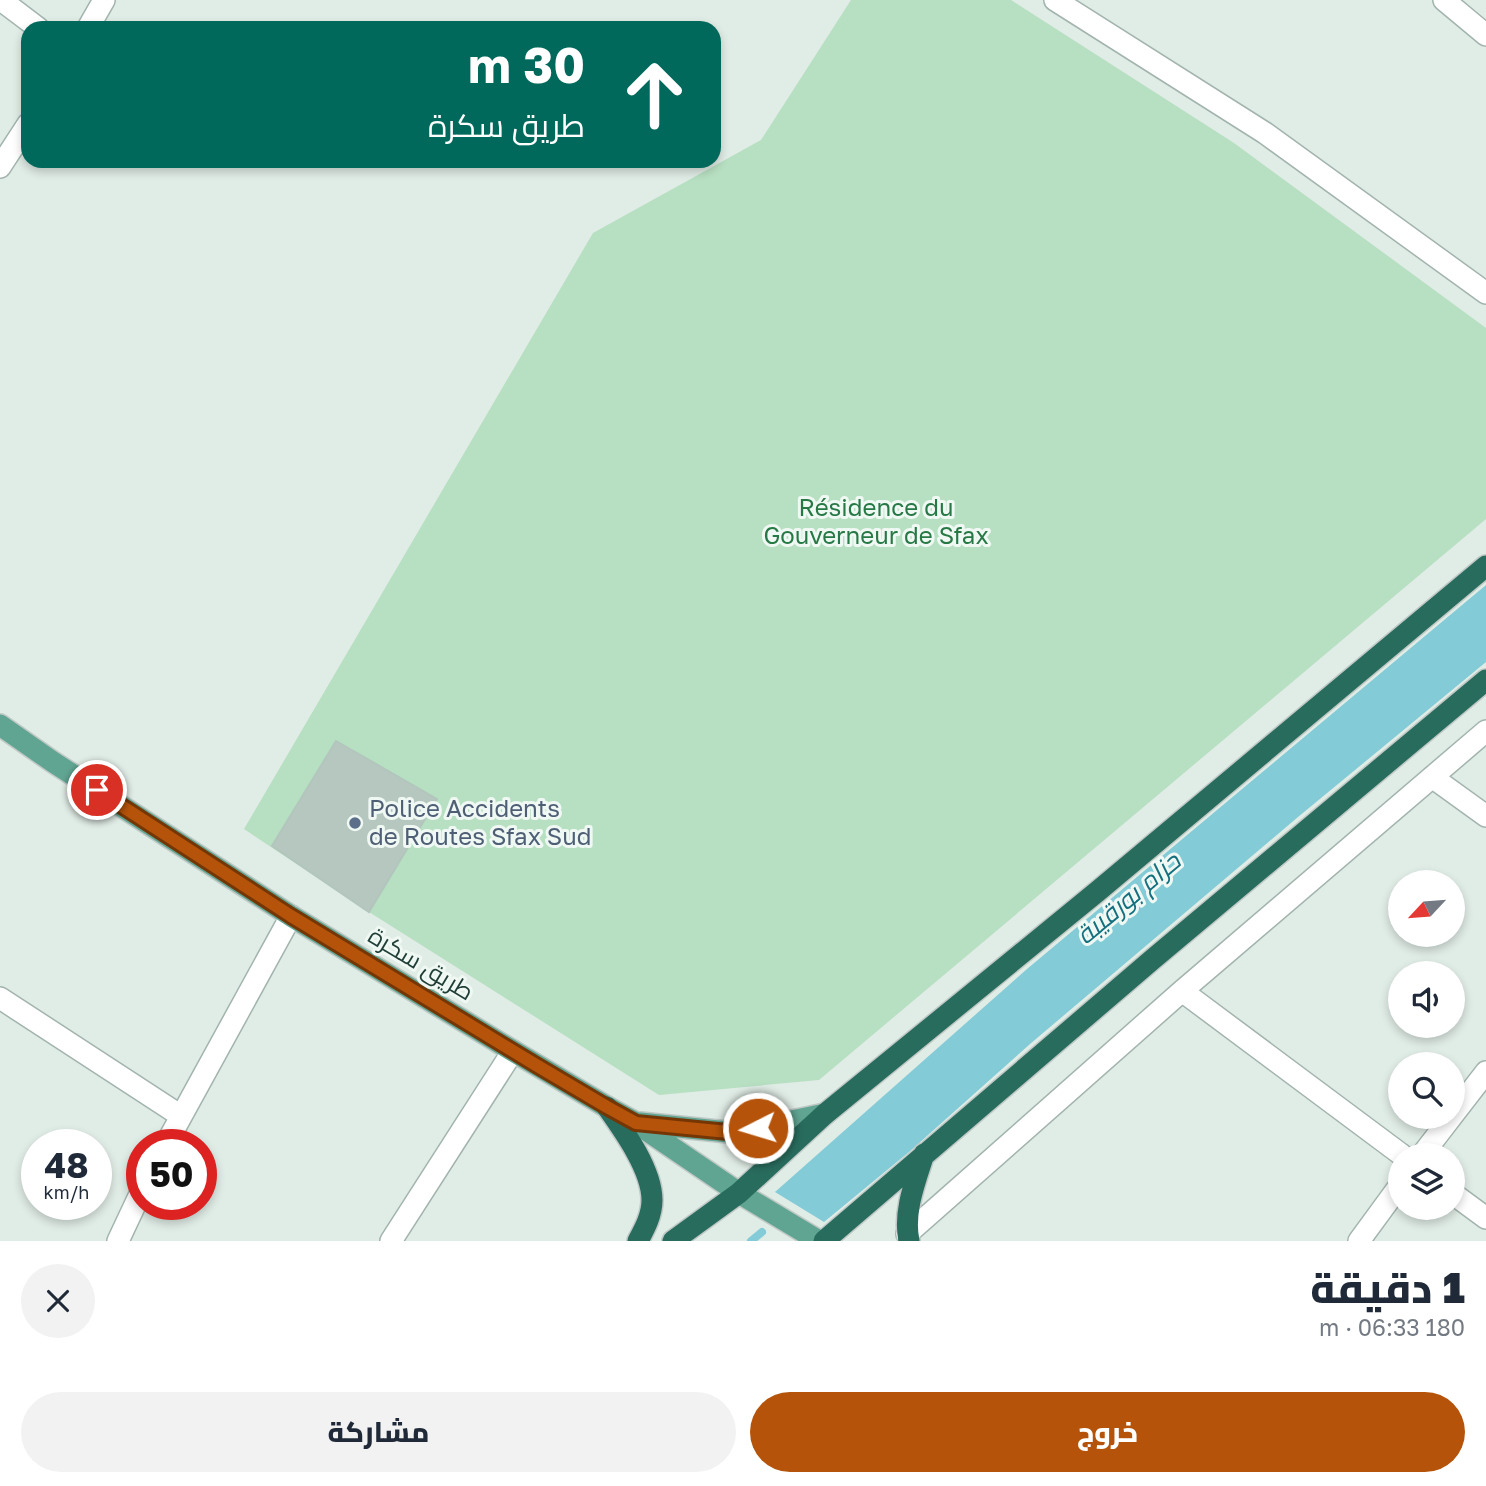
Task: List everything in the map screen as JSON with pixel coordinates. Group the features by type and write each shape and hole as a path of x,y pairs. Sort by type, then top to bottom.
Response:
{"highway":[{"path":"673,1241 739,1193 825,1114 1098,891 1486,566"},
{"path":"821,1241 1486,681"},
{"path":"607,1107 641,1160 651,1189 649,1218 638,1241"},
{"path":"908,1238 909,1201 924,1154"}],"main road":[{"name":"طريق سكرة","path":"0,725 291,916 636,1123 739,1193 821,1241"},
{"path":"636,1123 728,1132 825,1114"}],"street":[{"path":"1,0 29,21"},
{"path":"92,21 104,0"},
{"path":"1055,0 1265,133 1484,289"},
{"path":"1444,0 1486,35"},
{"path":"0,167 21,135"},
{"path":"908,1238 1182,991 1486,731"},
{"path":"1432,777 1486,816"},
{"path":"174,1129 291,916"},
{"path":"1182,991 1388,1145"},
{"path":"0,998 181,1115"},
{"path":"391,1241 513,1051"},
{"path":"1465,1099 1486,1072"},
{"path":"1431,1143 1442,1129"},
{"path":"1359,1241 1388,1201"},
{"path":"1465,1203 1486,1218"},
{"path":"118,1241 128,1220"}],"green space":[{"name":"Résidence du Gouverneur de Sfax","path":"851,0 1011,0 1234,143 1486,328 1486,519 819,1080 659,1095 369,912 244,829 593,233 710,168 721,168 721,162 761,140"}],"water":[{"path":"1486,585 1486,662 1298,817 824,1222 775,1192 1027,969"}],"building":[{"name":"Police Accidents de Routes Sfax Sud","path":"336,741 437,799 369,912 272,846"}],"waterway":[{"name":"حزام بورقيبة","path":"751,1241 762,1232"}],"place":[{"name":"Police Accidents de Routes Sfax Sud","path":"355,823"}],"route":[{"path":"97,790 291,916 636,1123 728,1132 758,1128"}]}
